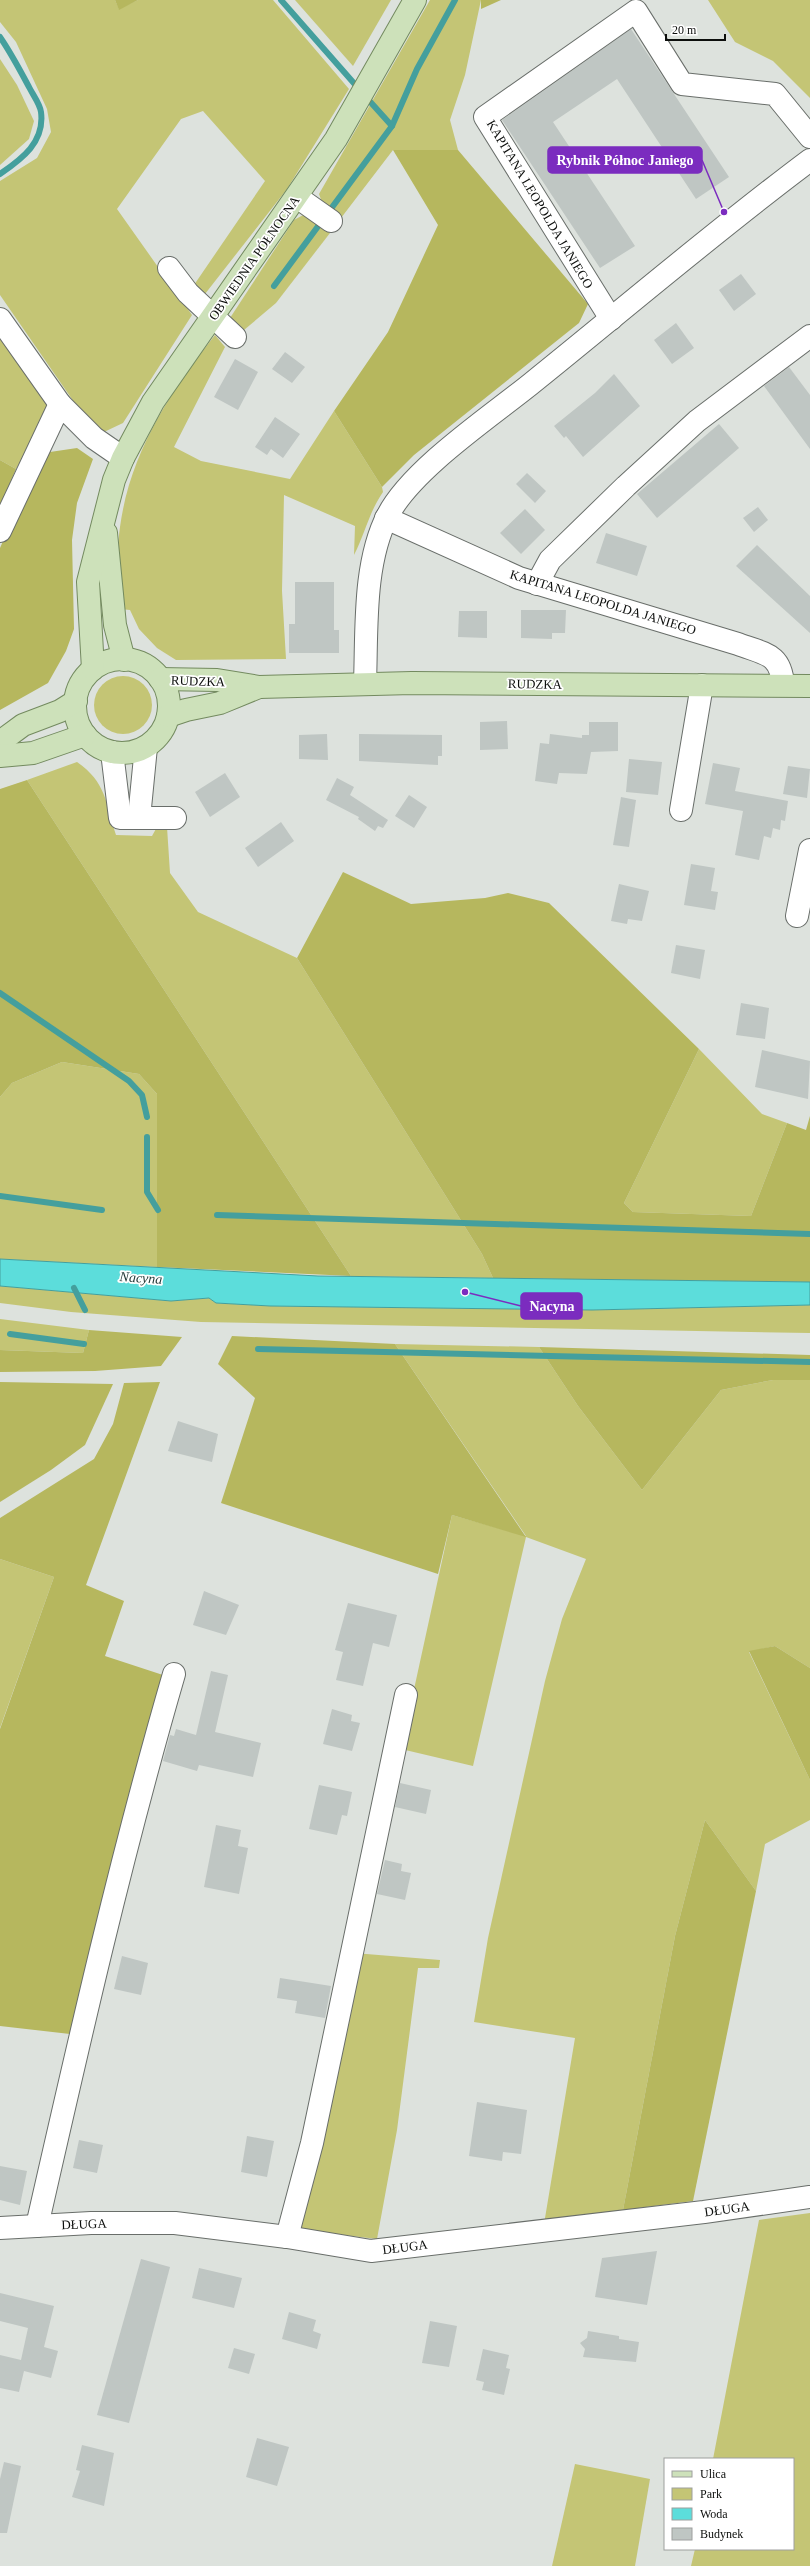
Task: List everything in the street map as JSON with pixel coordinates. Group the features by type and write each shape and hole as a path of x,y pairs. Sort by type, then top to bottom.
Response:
{"main road":[{"name":"OBWIEDNIA PÓŁNOCNA","path":"93,669 88,582 114,480 123,458 153,402 297,197 346,123 415,0"},
{"name":"OBWIEDNIA PÓŁNOCNA","path":"104,521 115,625 124,660"},
{"path":"124,660 145,665 160,679 168,697 168,716 160,734 146,747 135,752 112,752 102,749 85,735 76,713 76,701 81,684 93,669 104,663 124,660"},
{"name":"RUDZKA","path":"160,679 217,680 259,687 365,683 810,686"},
{"name":"RUDZKA","path":"168,716 186,710 220,703 259,687"},
{"path":"0,742 23,725 60,711 76,701"},
{"path":"0,756 33,753 85,735"}],"street":[{"name":"KAPITANA LEOPOLDA JANIEGO","path":"611,320 485,117 636,11 682,84 775,94 810,137"},
{"path":"365,683 373,557 386,518 404,492 430,466 810,160"},
{"path":"297,197 331,221"},
{"path":"169,268 188,293 212,318 235,337"},
{"path":"0,319 60,404 94,438 123,458"},
{"path":"537,584 550,560 661,453 697,421 810,336"},
{"path":"0,531 60,404"},
{"name":"KAPITANA LEOPOLDA JANIEGO","path":"386,518 464,554 537,584 738,644 771,657 780,666 783,686"},
{"path":"681,810 702,685"},
{"path":"139,818 146,747"},
{"path":"112,752 120,818 175,818"},
{"path":"797,916 810,850"},
{"path":"37,2226 78,2038 147,1765 174,1674"},
{"path":"287,2237 312,2143 406,1695"},
{"name":"DŁUGA","path":"0,2228 143,2222 209,2226 371,2251 696,2213 810,2197"}],"green space":[{"path":"0,0 115,0 119,9 138,0 273,0 349,89 287,189 205,294 194,285 265,181 203,111 181,119 117,209 192,315 123,423 104,432 85,418 0,295 0,181 37,158 51,132 47,109 16,42 0,22"},
{"path":"295,0 391,0 353,66"},
{"path":"430,0 481,0 465,75 450,120 458,150 393,150 341,218 323,205 319,194"},
{"path":"708,0 810,0 810,98 773,61 735,42"},
{"path":"0,59 17,85 34,121 29,139 0,165"},
{"path":"305,214 330,233 276,303 244,330 230,318 294,220"},
{"path":"0,330 52,406 16,469 0,460"},
{"path":"215,335 225,347 174,447 201,461 290,479 334,411 382,487 383,492 374,507 354,555 355,526 284,495 282,591 286,659 176,660 157,648 139,629 130,610 120,609 118,557 119,537 125,500 133,474 154,425 168,401"},
{"path":"123,676 139,681 147,689 152,705 147,721 139,729 123,734 107,729 99,721 94,705 99,689 107,681"},
{"path":"77,762 94,777 104,794 116,835 152,836 157,827 167,827 170,873 198,912 297,958 482,1254 493,1278 351,1276 27,780"},
{"path":"699,1049 762,1114 787,1123 751,1216 633,1212 624,1203"},
{"path":"62,1062 139,1074 157,1094 157,1267 0,1259 0,1097 12,1083"},
{"path":"0,1286 171,1301 209,1298 216,1303 270,1306 592,1310 810,1305 810,1333 201,1322 71,1312 0,1303"},
{"path":"0,1319 89,1330 83,1353 0,1350"},
{"path":"395,1344 539,1347 578,1406 642,1490 721,1390 773,1380 810,1380 810,1668 775,1646 749,1652 810,1780 810,1820 765,1844 756,1891 705,1820 675,1936 623,2210 544,2224 575,2038 474,2022 488,1938 545,1681 562,1619 586,1559 526,1537 473,1766 401,1749 452,1515 526,1536"},
{"path":"0,1559 54,1577 0,1728"},
{"path":"354,1953 440,1960 439,1968 418,1968 397,2130 377,2239 302,2230 301,2219"},
{"path":"810,2213 810,2566 691,2566 695,2550 794,2550 794,2458 713,2458 759,2220"},
{"path":"575,2464 650,2479 635,2566 552,2566"}],"shaded area":[{"path":"115,0 138,0 119,10"},
{"path":"481,0 501,0 481,9"},
{"path":"393,150 458,150 588,304 579,323 414,455 382,487 334,411 388,332 438,225"},
{"path":"77,448 93,459 77,503 72,540 74,629 66,651 48,683 0,710 0,548 29,482 50,452"},
{"path":"0,460 16,469 0,506"},
{"path":"27,780 351,1276 157,1267 157,1094 139,1074 62,1062 12,1083 0,1097 0,789"},
{"path":"343,872 411,904 485,898 508,893 549,903 699,1049 624,1203 633,1212 751,1216 787,1123 806,1130 810,1116 810,1282 493,1278 482,1254 297,958"},
{"path":"89,1330 182,1337 161,1366 95,1371 0,1372 0,1350 83,1353"},
{"path":"232,1336 395,1344 526,1537 452,1515 438,1574 221,1503 255,1398 218,1364"},
{"path":"539,1347 810,1355 810,1380 773,1380 721,1390 642,1490 578,1406"},
{"path":"0,1382 113,1384 85,1445 51,1470 0,1502"},
{"path":"160,1382 86,1585 124,1601 105,1656 166,1676 70,2034 0,2026 0,1729 54,1577 0,1559 0,1518 94,1459 113,1424 124,1383"},
{"path":"775,1646 810,1668 810,1780 749,1651"},
{"path":"705,1820 756,1891 693,2201 623,2210 675,1936"}],"water":[{"path":"0,1259 318,1276 810,1282 810,1305 592,1310 270,1306 216,1303 209,1298 171,1301 0,1286"}],"building":[{"path":"631,29 729,177 696,199 617,79 553,122 635,246 600,268 502,120"},
{"path":"741,274 756,294 734,311 719,290"},
{"path":"676,323 694,348 672,364 654,340"},
{"path":"285,352 305,367 292,383 272,369"},
{"path":"235,359 258,372 238,410 214,397"},
{"path":"789,367 810,395 810,449 764,386"},
{"path":"614,374 640,406 583,457 566,436 564,438 554,426 595,393"},
{"path":"275,417 300,434 283,458 271,449 267,455 255,447"},
{"path":"719,424 739,448 657,518 637,494"},
{"path":"527,473 546,491 535,503 516,484"},
{"path":"758,507 768,520 754,532 743,518"},
{"path":"525,509 545,530 521,554 500,533"},
{"path":"606,533 647,546 637,576 596,563"},
{"path":"757,545 810,596 810,633 736,566"},
{"path":"295,582 334,582 334,630 339,630 339,653 289,653 289,624 295,624"},
{"path":"521,610 566,610 565,633 552,633 552,639 521,638"},
{"path":"459,611 487,611 487,638 458,637"},
{"path":"507,721 508,749 480,750 480,722"},
{"path":"589,722 618,722 618,751 591,752 587,774 559,773 557,784 535,781 540,743 549,744 550,734 582,738 582,735 589,735"},
{"path":"327,734 328,760 299,759 299,735"},
{"path":"359,734 442,735 442,756 438,756 438,765 359,761"},
{"path":"629,759 662,762 658,795 626,792"},
{"path":"713,763 740,768 735,791 788,801 785,821 781,820 780,830 773,828 771,838 764,836 759,860 735,855 743,811 705,804"},
{"path":"788,766 810,769 807,798 783,794"},
{"path":"225,773 240,797 210,817 195,792"},
{"path":"337,778 354,787 350,795 388,820 383,828 378,826 375,831 358,819 359,817 326,800"},
{"path":"409,795 427,807 414,828 395,816"},
{"path":"621,797 636,800 629,847 613,845"},
{"path":"281,822 294,841 258,867 245,848"},
{"path":"691,864 715,868 711,891 718,892 715,910 684,905"},
{"path":"619,884 649,891 642,921 628,919 627,924 611,921"},
{"path":"676,945 705,950 700,979 671,973"},
{"path":"741,1003 769,1008 765,1039 736,1035"},
{"path":"762,1050 810,1061 808,1099 755,1087"},
{"path":"178,1421 218,1434 212,1462 168,1451"},
{"path":"204,1591 239,1605 226,1635 193,1625"},
{"path":"348,1603 397,1615 389,1647 373,1643 363,1686 336,1680 343,1652 335,1650"},
{"path":"211,1671 228,1675 215,1732 261,1743 253,1777 199,1765 197,1771 163,1761 170,1735 174,1736 176,1729 196,1735"},
{"path":"332,1709 352,1715 351,1721 360,1723 352,1751 323,1744"},
{"path":"400,1783 431,1790 426,1814 395,1807"},
{"path":"319,1785 352,1792 347,1816 342,1815 337,1835 309,1829"},
{"path":"216,1825 241,1830 238,1846 248,1848 239,1894 204,1887"},
{"path":"385,1860 402,1864 401,1871 411,1873 405,1900 377,1894"},
{"path":"122,1956 148,1963 141,1995 114,1989"},
{"path":"280,1978 331,1986 325,2018 295,2013 297,2001 277,1998"},
{"path":"477,2102 527,2110 521,2154 503,2152 502,2161 469,2156"},
{"path":"247,2136 274,2141 267,2177 241,2172"},
{"path":"79,2140 103,2145 97,2173 73,2168"},
{"path":"0,2166 27,2171 20,2205 0,2200"},
{"path":"657,2251 647,2305 595,2297 602,2258"},
{"path":"141,2259 170,2267 129,2423 97,2415"},
{"path":"199,2268 242,2278 234,2308 192,2298"},
{"path":"0,2293 54,2306 44,2347 58,2351 51,2378 24,2371 19,2392 0,2388 0,2355 21,2360 28,2328 0,2321"},
{"path":"289,2312 316,2320 313,2331 321,2334 317,2349 282,2339"},
{"path":"430,2321 457,2326 449,2367 422,2363"},
{"path":"588,2331 619,2336 619,2339 639,2342 636,2362 583,2357 585,2349 580,2343 587,2338"},
{"path":"234,2348 255,2354 249,2374 228,2368"},
{"path":"483,2349 509,2355 506,2368 510,2369 504,2395 482,2390 484,2382 476,2380"},
{"path":"257,2438 289,2447 277,2486 246,2477"},
{"path":"82,2445 114,2453 104,2506 72,2497 80,2471 76,2470"},
{"path":"4,2462 21,2466 7,2533 0,2533 0,2479"}],"waterway":[{"path":"281,0 359,89"},
{"path":"274,286 392,126 417,69 455,0"},
{"path":"0,37 38,103 41,112 41,123 36,141 24,156 0,174"},
{"path":"365,96 392,126"},
{"path":"0,993 129,1081 142,1095 147,1117"},
{"path":"147,1137 147,1192 158,1210"},
{"path":"0,1196 102,1210"},
{"path":"217,1215 810,1234"},
{"path":"74,1288 85,1310"},
{"path":"10,1334 84,1344"},
{"path":"258,1349 810,1362"}],"place":[{"name":"Rybnik Północ Janiego","path":"724,212"},
{"name":"Nacyna","path":"465,1292"}]}
